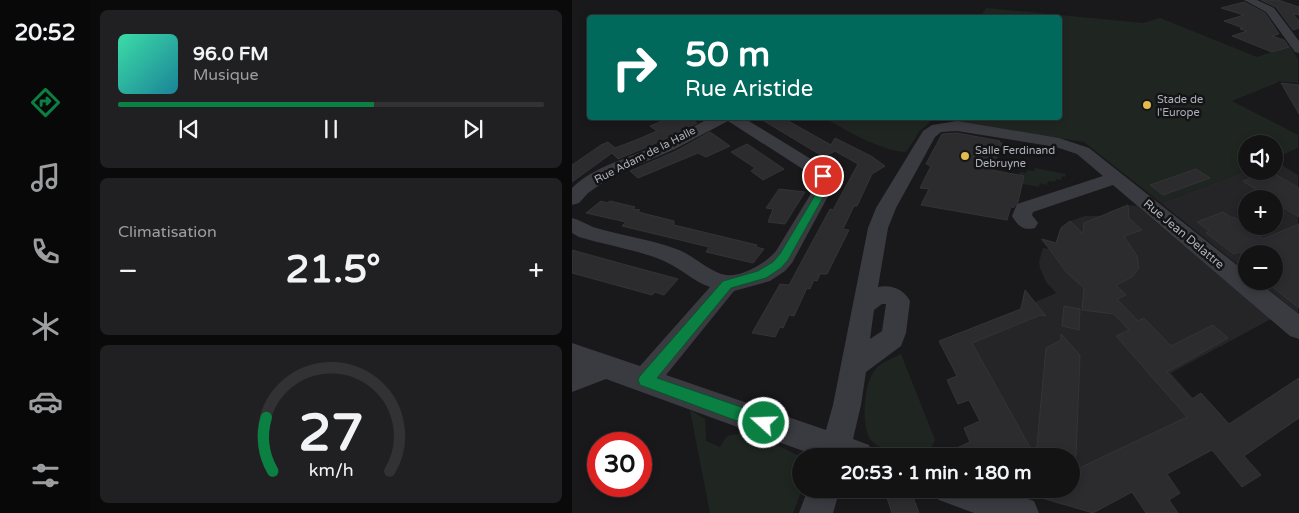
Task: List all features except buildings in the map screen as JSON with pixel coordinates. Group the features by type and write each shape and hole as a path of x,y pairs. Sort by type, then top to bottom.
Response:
{"street":[{"path":"1249,0 1270,10 1298,50"},
{"name":"Rue Adam de la Halle","path":"572,199 594,180 669,146 694,130 719,120"},
{"path":"572,225 586,232 671,254 708,278 727,284 762,275 777,265 794,241 822,192 825,181 818,171 737,120"},
{"name":"Rue Jean Delattre","path":"843,448 847,405 863,306 873,249 882,217 928,134 946,126 957,126 1068,145 1083,151 1298,329"},
{"path":"1028,223 1022,216 1024,208 1116,178"},
{"path":"645,380 727,284"},
{"path":"853,368 859,360 892,338 898,301 889,294 880,295 872,298 863,306"},
{"path":"572,355 645,380 827,448"},
{"path":"572,379 606,367"},
{"path":"816,513 821,498"},
{"path":"975,498 1010,511"}],"shaded area":[{"path":"986,8 1059,15 981,15"},
{"path":"1062,15 1143,23 1160,18 1257,57 1290,46 1298,59 1298,83 1278,81 1232,101 1298,135 1298,148 1283,155 1283,135 1238,135 1238,173 1161,203 1084,142 950,120 1062,120"},
{"path":"828,120 932,120 919,132 906,152 885,148"},
{"path":"1283,166 1298,175 1298,313 1269,290 1283,290 1283,245 1238,245 1238,265 1161,203 1238,173 1238,180 1283,180"},
{"path":"1035,168 1066,174 1065,177 1062,176 1061,180 1056,179 1055,182 1048,181 1047,185 1040,183 1039,187 1008,181 1019,175 1020,172 1034,171"},
{"path":"1128,205 1137,206 1271,319 1171,373 1228,438 1080,498 1080,448 993,448 939,341 1020,309 1025,289 1035,302 1056,293 1046,282 1040,268 1039,262 1043,248 1049,249 1040,239 1059,243 1060,239 1057,238 1059,233 1070,221 1085,216 1111,214 1108,212"},
{"path":"901,354 935,440 931,448 883,448 872,441 868,435 865,406 868,386 874,371 886,361"},
{"path":"690,410 705,419 706,441 720,447 727,437 734,434 743,434 764,440 792,452 792,498 799,498 793,513 710,513"},
{"path":"1041,498 1079,498 1062,505"}],"place":[{"name":"Stade de l'Europe","path":"1147,105"},
{"name":"Salle Ferdinand Debruyne","path":"965,156"}],"route":[{"path":"764,423 645,380 727,284 741,282 762,275 777,265 784,257 822,192 825,181 823,176"}]}
